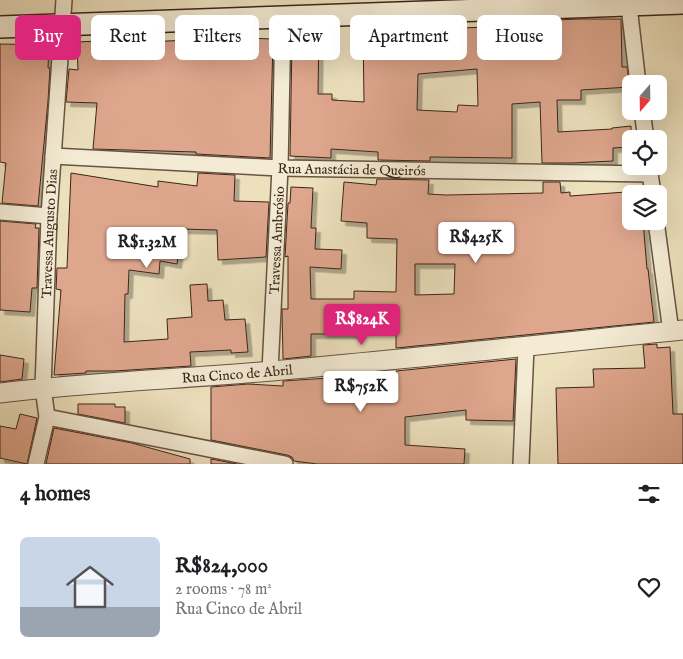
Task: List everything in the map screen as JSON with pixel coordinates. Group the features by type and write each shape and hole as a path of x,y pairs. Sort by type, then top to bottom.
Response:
{"main road":[{"path":"327,15 473,5 628,6 683,4"},
{"path":"81,25 269,19"},
{"path":"0,27 15,27"}],"street":[{"name":"Travessa Augusto Dias","path":"63,15 64,0"},
{"path":"628,6 637,75"},
{"name":"Travessa Augusto Dias","path":"36,464 47,417 42,388 60,60"},
{"name":"Travessa Ambrósio","path":"270,371 280,168 282,60"},
{"name":"Rua Anastácia de Queirós","path":"53,156 280,168 622,170"},
{"path":"0,212 50,216"},
{"path":"658,230 677,331"},
{"name":"Rua Cinco de Abril","path":"0,393 42,388 270,371 677,331"},
{"path":"521,464 526,347"},
{"path":"47,417 286,464"}],"building":[{"path":"621,19 622,67 627,67 628,75 622,75 622,87 581,90 581,100 557,100 558,132 631,126 631,130 622,130 622,148 613,148 613,161 542,163 540,102 512,104 512,158 430,157 430,161 378,160 378,152 331,149 331,158 290,156 292,60 319,60 318,94 332,94 332,100 364,102 363,60 467,60 467,28 477,27 477,60 562,60 562,20","holes":["477,69 478,106 458,105 457,112 417,110 418,74"]},
{"path":"259,39 269,39 269,60 272,60 270,158 196,154 196,152 93,149 97,103 66,102 69,69 78,70 78,60 81,60 81,42 91,41 91,60 165,60 165,41 175,41 175,60 259,60"},
{"path":"0,44 15,44 15,60 48,60 48,68 50,68 38,206 2,203 6,163 0,162"},
{"path":"71,173 158,187 158,181 197,186 198,173 235,175 234,201 269,202 266,257 218,260 217,230 182,229 177,264 160,261 159,274 129,270 128,294 125,294 124,342 168,339 167,319 192,317 190,285 207,284 208,301 223,300 225,320 245,319 248,352 231,353 231,350 190,352 191,366 86,371 86,373 54,375 61,290 56,289 57,268 67,268"},
{"path":"377,179 429,180 428,194 446,195 543,193 543,182 560,182 561,193 570,192 570,196 622,192 622,230 644,230 654,322 396,348 396,316 352,315 352,334 311,334 311,356 283,359 282,309 288,309 288,256 285,257 288,203 290,203 291,187 313,188 311,228 316,228 315,249 342,250 341,269 310,267 311,299 354,299 354,291 396,292 397,239 367,238 367,223 341,221 344,182 376,185","holes":["415,264 455,264 454,294 415,295"]},
{"path":"0,221 36,224 35,228 39,228 37,288 32,288 30,312 0,310"},
{"path":"657,344 657,348 670,347 673,414 683,414 683,464 558,464 556,388 594,387 593,369 645,368 643,345"},
{"path":"0,355 24,359 22,379 0,382"},
{"path":"516,359 513,421 466,420 466,410 405,417 405,445 465,449 464,464 317,464 294,461 292,457 287,455 211,440 211,387 248,384 283,386 283,381 344,377 396,377 396,371"},
{"path":"78,404 115,404 115,407 125,407 125,423 78,414"},
{"path":"20,414 37,418 27,464 0,458 0,426 16,429"},
{"path":"54,428 132,443 190,459 190,464 46,464"},
{"path":"211,459 237,464 211,464"}]}
